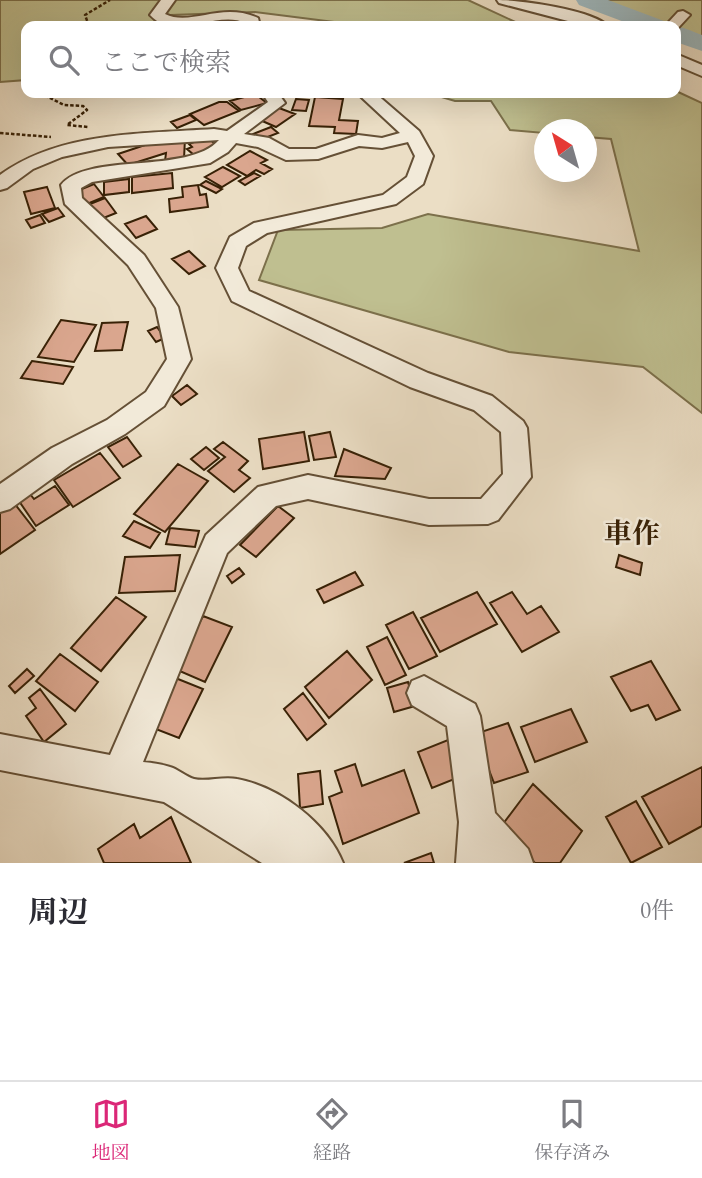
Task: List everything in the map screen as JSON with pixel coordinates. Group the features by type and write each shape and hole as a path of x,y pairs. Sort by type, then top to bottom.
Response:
{"street":[{"path":"168,0 157,15 162,19 175,21"},
{"path":"504,0 586,21"},
{"path":"186,21 224,13 243,13 253,21"},
{"path":"677,21 683,15"},
{"path":"681,61 702,71"},
{"path":"0,500 62,456 116,427 155,398 179,359 167,307 136,260 72,200 71,185 87,177 203,159 231,139 236,131 277,103 274,98"},
{"path":"119,777 216,544 268,496 308,487 429,512 488,511 517,477 514,428 482,403 419,380 240,296 227,268 237,242 261,228 389,200 416,180 425,156 413,135 371,98"},
{"path":"0,184 26,165 57,153 119,141 214,134 231,139 263,142 286,155 297,155 318,154 358,140 382,143 413,135"},
{"path":"424,693 463,716 478,822 475,863"},
{"path":"0,752 170,785 286,856 290,863"},
{"path":"191,797 238,797 270,810 309,845 324,863"},
{"path":"478,822 514,863"}],"path":[{"path":"87,21 85,15 110,0"},
{"path":"50,98 64,105 83,106 87,110 67,125 96,128 119,141"}],"green space":[{"path":"0,0 468,0 513,21 326,21 255,12 171,15 167,21 21,21 21,80 0,82"},
{"path":"584,0 702,0 702,44 681,36 681,21 640,21"},
{"path":"681,93 702,103 702,413 643,367 509,352 259,280 278,230 382,228 428,214 639,251 611,139 597,138 597,119 534,119 534,132 510,130 491,101 455,101 445,98 681,98"}],"building":[{"path":"260,98 267,103 241,110 230,101"},
{"path":"315,98 343,99 339,120 358,121 356,134 334,133 335,127 309,126"},
{"path":"296,99 309,100 306,111 292,110"},
{"path":"219,102 227,102 239,111 204,125 190,114"},
{"path":"279,108 295,114 276,127 260,120"},
{"path":"190,115 196,120 177,128 171,122"},
{"path":"271,127 278,133 260,140 253,134"},
{"path":"206,137 217,145 194,155 187,149 192,147 189,144"},
{"path":"185,138 184,159 165,161 166,153 128,165 118,154 163,139"},
{"path":"250,151 267,160 261,163 272,169 264,174 256,170 247,176 227,165"},
{"path":"223,167 240,176 222,187 205,177"},
{"path":"172,173 173,188 132,193 132,177"},
{"path":"254,173 260,176 245,185 239,181"},
{"path":"129,179 129,192 104,195 104,182"},
{"path":"206,181 222,189 216,193 200,185"},
{"path":"94,184 104,197 87,204 77,191"},
{"path":"198,185 200,195 206,194 208,207 170,212 169,199 183,197 182,187"},
{"path":"47,187 55,208 31,214 24,192"},
{"path":"105,198 116,213 101,219 90,204"},
{"path":"58,208 64,216 49,222 42,214"},
{"path":"40,215 45,223 31,228 26,220"},
{"path":"146,216 157,229 136,238 125,224"},
{"path":"189,251 205,266 189,274 172,259"},
{"path":"61,320 96,325 74,362 38,357"},
{"path":"128,322 122,350 95,351 102,323"},
{"path":"157,327 165,338 156,342 148,331"},
{"path":"32,361 73,367 63,384 21,378"},
{"path":"187,385 197,394 181,405 172,396"},
{"path":"304,432 309,461 263,469 259,439"},
{"path":"330,432 336,457 314,460 309,436"},
{"path":"127,437 141,456 123,467 108,447"},
{"path":"223,442 248,461 239,470 250,478 234,492 208,471 225,457 214,449"},
{"path":"206,447 219,458 204,470 191,459"},
{"path":"344,449 391,468 385,479 335,476"},
{"path":"100,453 120,478 73,507 54,480"},
{"path":"178,464 208,481 165,532 134,514"},
{"path":"55,486 69,505 36,526 19,501 30,494 34,499"},
{"path":"11,499 35,530 0,554 0,507"},
{"path":"278,506 294,518 256,557 240,545"},
{"path":"134,521 160,533 150,548 123,536"},
{"path":"170,528 199,531 195,547 166,544"},
{"path":"180,555 175,591 119,593 125,557"},
{"path":"619,555 642,563 640,575 616,567"},
{"path":"239,568 244,574 232,583 227,576"},
{"path":"355,572 363,585 324,603 317,590"},
{"path":"477,592 497,624 440,652 421,618"},
{"path":"512,592 527,614 541,606 559,632 522,652 490,603"},
{"path":"116,597 146,617 101,671 71,648"},
{"path":"413,612 437,656 409,669 386,625"},
{"path":"203,616 232,627 205,682 175,669"},
{"path":"387,637 406,675 385,685 367,647"},
{"path":"347,651 372,680 329,718 305,687"},
{"path":"60,654 98,682 75,711 36,681"},
{"path":"651,661 680,710 656,720 648,705 631,711 611,677"},
{"path":"27,669 34,676 15,693 9,686"},
{"path":"173,677 203,689 179,738 148,726"},
{"path":"408,682 415,706 394,712 387,688"},
{"path":"40,689 66,724 44,742 26,716 36,708 29,698"},
{"path":"303,693 326,724 307,740 284,709"},
{"path":"571,709 587,742 535,762 521,727"},
{"path":"508,723 528,772 494,783 475,734"},
{"path":"448,740 462,776 432,788 418,752"},
{"path":"355,764 362,786 404,770 419,813 343,844 329,797 342,792 335,771"},
{"path":"702,767 702,826 669,844 642,797"},
{"path":"320,771 323,804 300,808 298,774"},
{"path":"533,784 582,831 560,863 535,863 500,828"},
{"path":"636,801 662,847 631,863 606,817"},
{"path":"171,817 191,863 104,863 98,849 134,824 140,838"},
{"path":"431,853 434,863 404,863"}],"waterway":[{"path":"587,0 643,21"},
{"path":"681,35 702,44"}],"district":[{"name":"車作","path":"632,533"}]}
